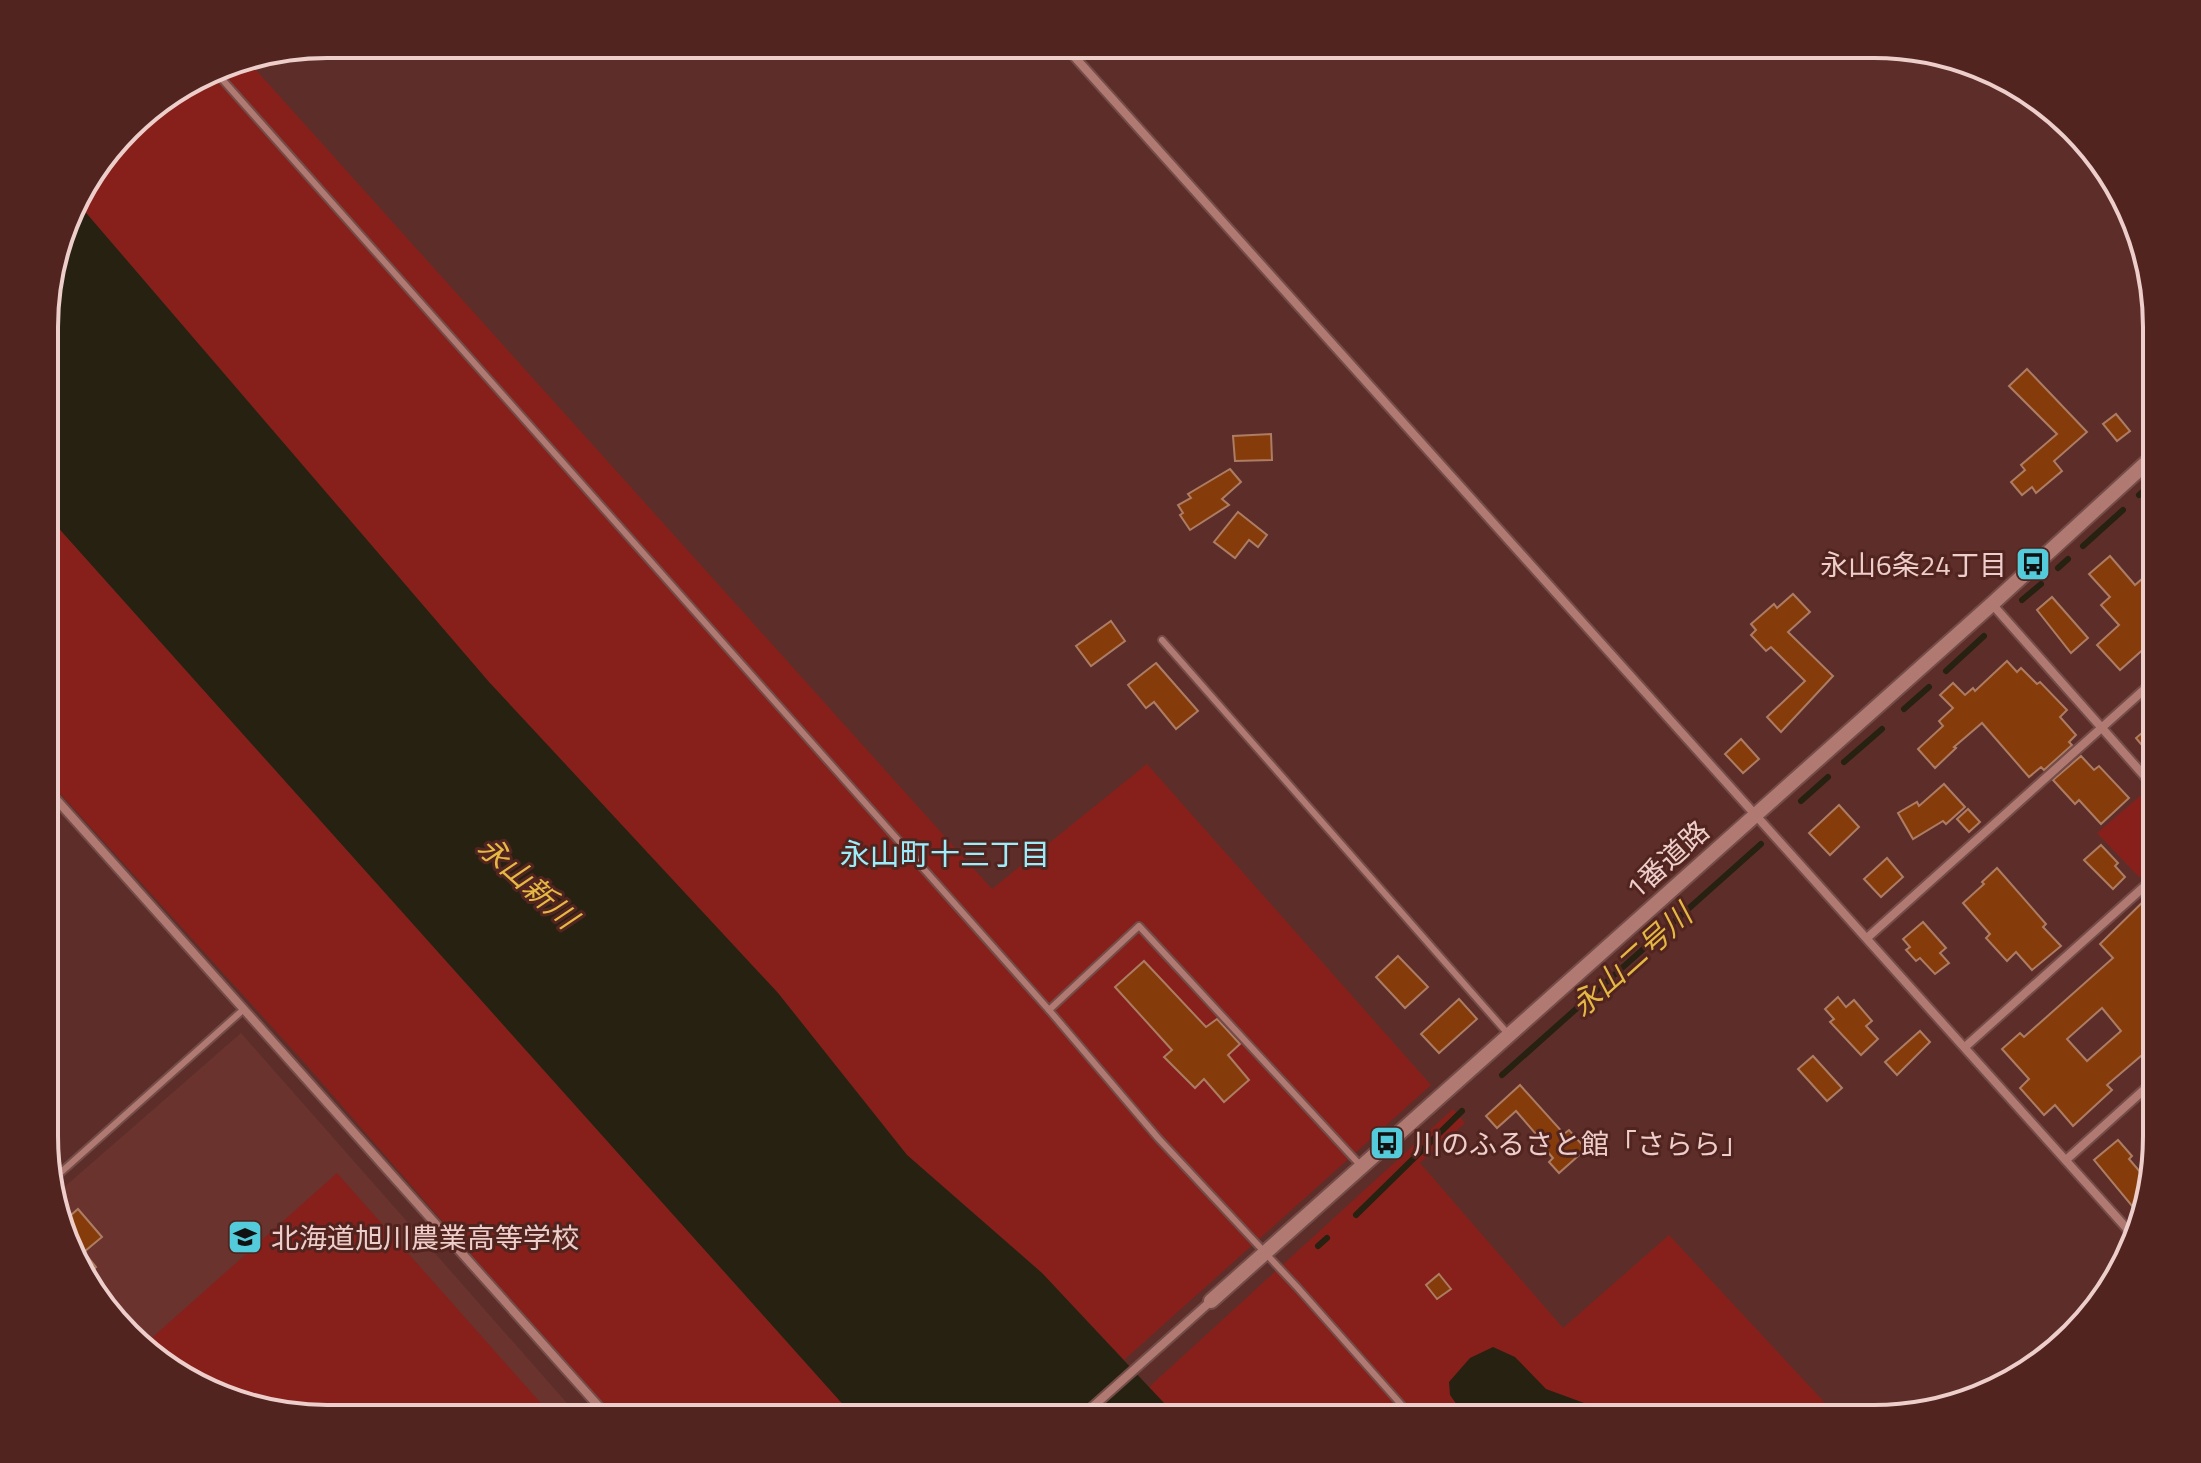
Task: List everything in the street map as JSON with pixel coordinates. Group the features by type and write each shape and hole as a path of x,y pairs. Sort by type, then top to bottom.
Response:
{"street":[{"path":"1076,59 2126,1228"},
{"name":"1番道路","path":"1211,1301 2142,467"},
{"path":"1992,604 2142,773"},
{"path":"1867,938 2142,691"},
{"path":"58,801 597,1405"},
{"path":"1965,1047 2142,889"},
{"path":"2066,1160 2142,1092"},
{"path":"1095,1405 1211,1301"}],"lane":[{"path":"223,80 1049,1010 1158,1138 1401,1404"},
{"path":"1162,640 1509,1035"},
{"path":"1049,1010 1139,926 1361,1166"},
{"path":"60,1173 244,1009"}],"shaded area":[{"path":"254,68 992,889 1147,764 1431,1085 1124,1360 1042,1273 907,1155 778,993 489,682 85,212 103,178 150,125 178,103 224,79"},
{"path":"58,527 843,1405 602,1405 303,1061 58,791"},
{"path":"2140,796 2142,874 2139,877 2097,833"},
{"name":"北海道旭川農業高等学校","path":"241,1033 569,1405 292,1403 258,1396 224,1384 178,1360 125,1313 94,1270 72,1222 63,1188"},
{"path":"1453,1109 1465,1123 1420,1163 1563,1328 1669,1235 1826,1404 1165,1404 1149,1387"},
{"path":"337,1173 542,1405 292,1403 258,1396 208,1377 178,1360 151,1339"}],"water":[{"name":"永山新川","path":"85,212 489,682 778,993 907,1155 1042,1273 1165,1404 843,1405 58,527 60,292 72,241"},
{"path":"1493,1347 1515,1357 1546,1389 1587,1404 1457,1404 1450,1395 1449,1382 1470,1358"}],"building":[{"path":"2027,369 2087,432 2054,461 2062,471 2036,493 2032,487 2022,495 2011,482 2025,470 2021,465 2057,434 2009,386"},
{"path":"2116,414 2130,431 2117,441 2103,424"},
{"path":"1271,434 1272,460 1235,461 1233,436"},
{"path":"1230,469 1241,482 1222,499 1229,505 1190,530 1180,515 1183,513 1178,505 1191,498 1188,494"},
{"path":"1238,512 1267,535 1258,547 1249,540 1235,558 1214,542"},
{"path":"2110,556 2135,585 2142,579 2142,650 2120,670 2097,645 2119,625 2101,605 2110,597 2089,574"},
{"path":"1793,594 1810,612 1788,632 1833,676 1781,732 1767,717 1805,681 1771,647 1766,651 1751,635 1756,630 1751,624 1774,604 1777,608"},
{"path":"2052,597 2088,638 2071,653 2037,610"},
{"path":"1111,621 1125,641 1091,666 1076,646"},
{"path":"2007,661 2017,672 2021,668 2037,684 2040,682 2067,710 2060,717 2076,735 2069,742 2072,745 2044,770 2041,767 2029,777 1982,723 1935,768 1918,749 1943,726 1939,721 1953,708 1940,695 1953,683 1965,695 1973,688 1975,691"},
{"path":"1156,663 1198,711 1176,729 1154,702 1146,708 1128,685"},
{"path":"1741,739 1759,759 1743,773 1725,754"},
{"path":"2081,756 2094,770 2099,766 2129,798 2101,824 2079,800 2075,804 2053,780"},
{"path":"1944,784 1965,807 1946,824 1943,821 1913,839 1898,813 1917,802 1919,806"},
{"path":"1839,805 1859,827 1830,855 1809,833"},
{"path":"1968,809 1980,822 1969,832 1957,819"},
{"path":"2101,845 2118,863 2115,866 2125,877 2113,889 2084,860"},
{"path":"1887,858 1903,877 1881,897 1864,879"},
{"path":"1997,868 2061,946 2032,970 2016,952 2007,961 1986,938 1990,934 1963,903"},
{"path":"2142,903 2142,1057 2107,1085 2112,1090 2073,1126 2055,1105 2044,1115 2020,1088 2029,1079 2002,1049 2020,1033 2024,1037 2113,958 2100,944","holes":["2102,1008 2121,1031 2087,1061 2067,1039"]},
{"path":"1923,922 1946,948 1940,953 1949,963 1935,974 1920,958 1916,961 1906,950 1910,947 1903,939"},
{"path":"1398,956 1428,987 1405,1008 1376,977"},
{"path":"1144,961 1206,1027 1217,1019 1240,1044 1228,1055 1249,1080 1224,1102 1204,1079 1195,1088 1164,1057 1172,1050 1115,987"},
{"path":"1838,997 1846,1007 1854,1000 1872,1021 1866,1026 1878,1039 1861,1055 1830,1022 1834,1019 1825,1009"},
{"path":"1459,999 1477,1019 1439,1053 1421,1034"},
{"path":"1920,1031 1930,1042 1897,1075 1885,1062"},
{"path":"1813,1056 1842,1088 1827,1101 1798,1069"},
{"path":"1520,1085 1564,1134 1569,1130 1586,1149 1559,1173 1549,1162 1553,1158 1546,1150 1548,1148 1516,1111 1497,1128 1486,1116"},
{"path":"2118,1140 2132,1156 2129,1159 2140,1172 2133,1207 2094,1160"},
{"path":"78,1209 102,1237 85,1251 72,1222 70,1216"},
{"path":"1439,1274 1451,1289 1437,1299 1426,1285"}],"waterway":[{"name":"永山二号川","path":"2139,495 2142,492"},
{"name":"永山二号川","path":"2083,546 2123,510"},
{"name":"永山二号川","path":"2058,568 2068,559"},
{"name":"永山二号川","path":"2022,600 2041,584"},
{"name":"永山二号川","path":"1946,671 1984,636"},
{"name":"永山二号川","path":"1904,709 1929,687"},
{"name":"永山二号川","path":"1844,762 1882,729"},
{"name":"永山二号川","path":"1801,801 1828,777"},
{"name":"永山二号川","path":"1502,1075 1761,844"},
{"name":"永山二号川","path":"1356,1215 1462,1111"},
{"name":"永山二号川","path":"1318,1246 1327,1238"}],"place":[{"name":"永山6条24丁目","path":"2033,564"},
{"name":"川のふるさと館「さらら」","path":"1387,1143"},
{"name":"北海道旭川農業高等学校","path":"245,1237"}],"district":[{"name":"永山町十三丁目","path":"945,854"}]}
